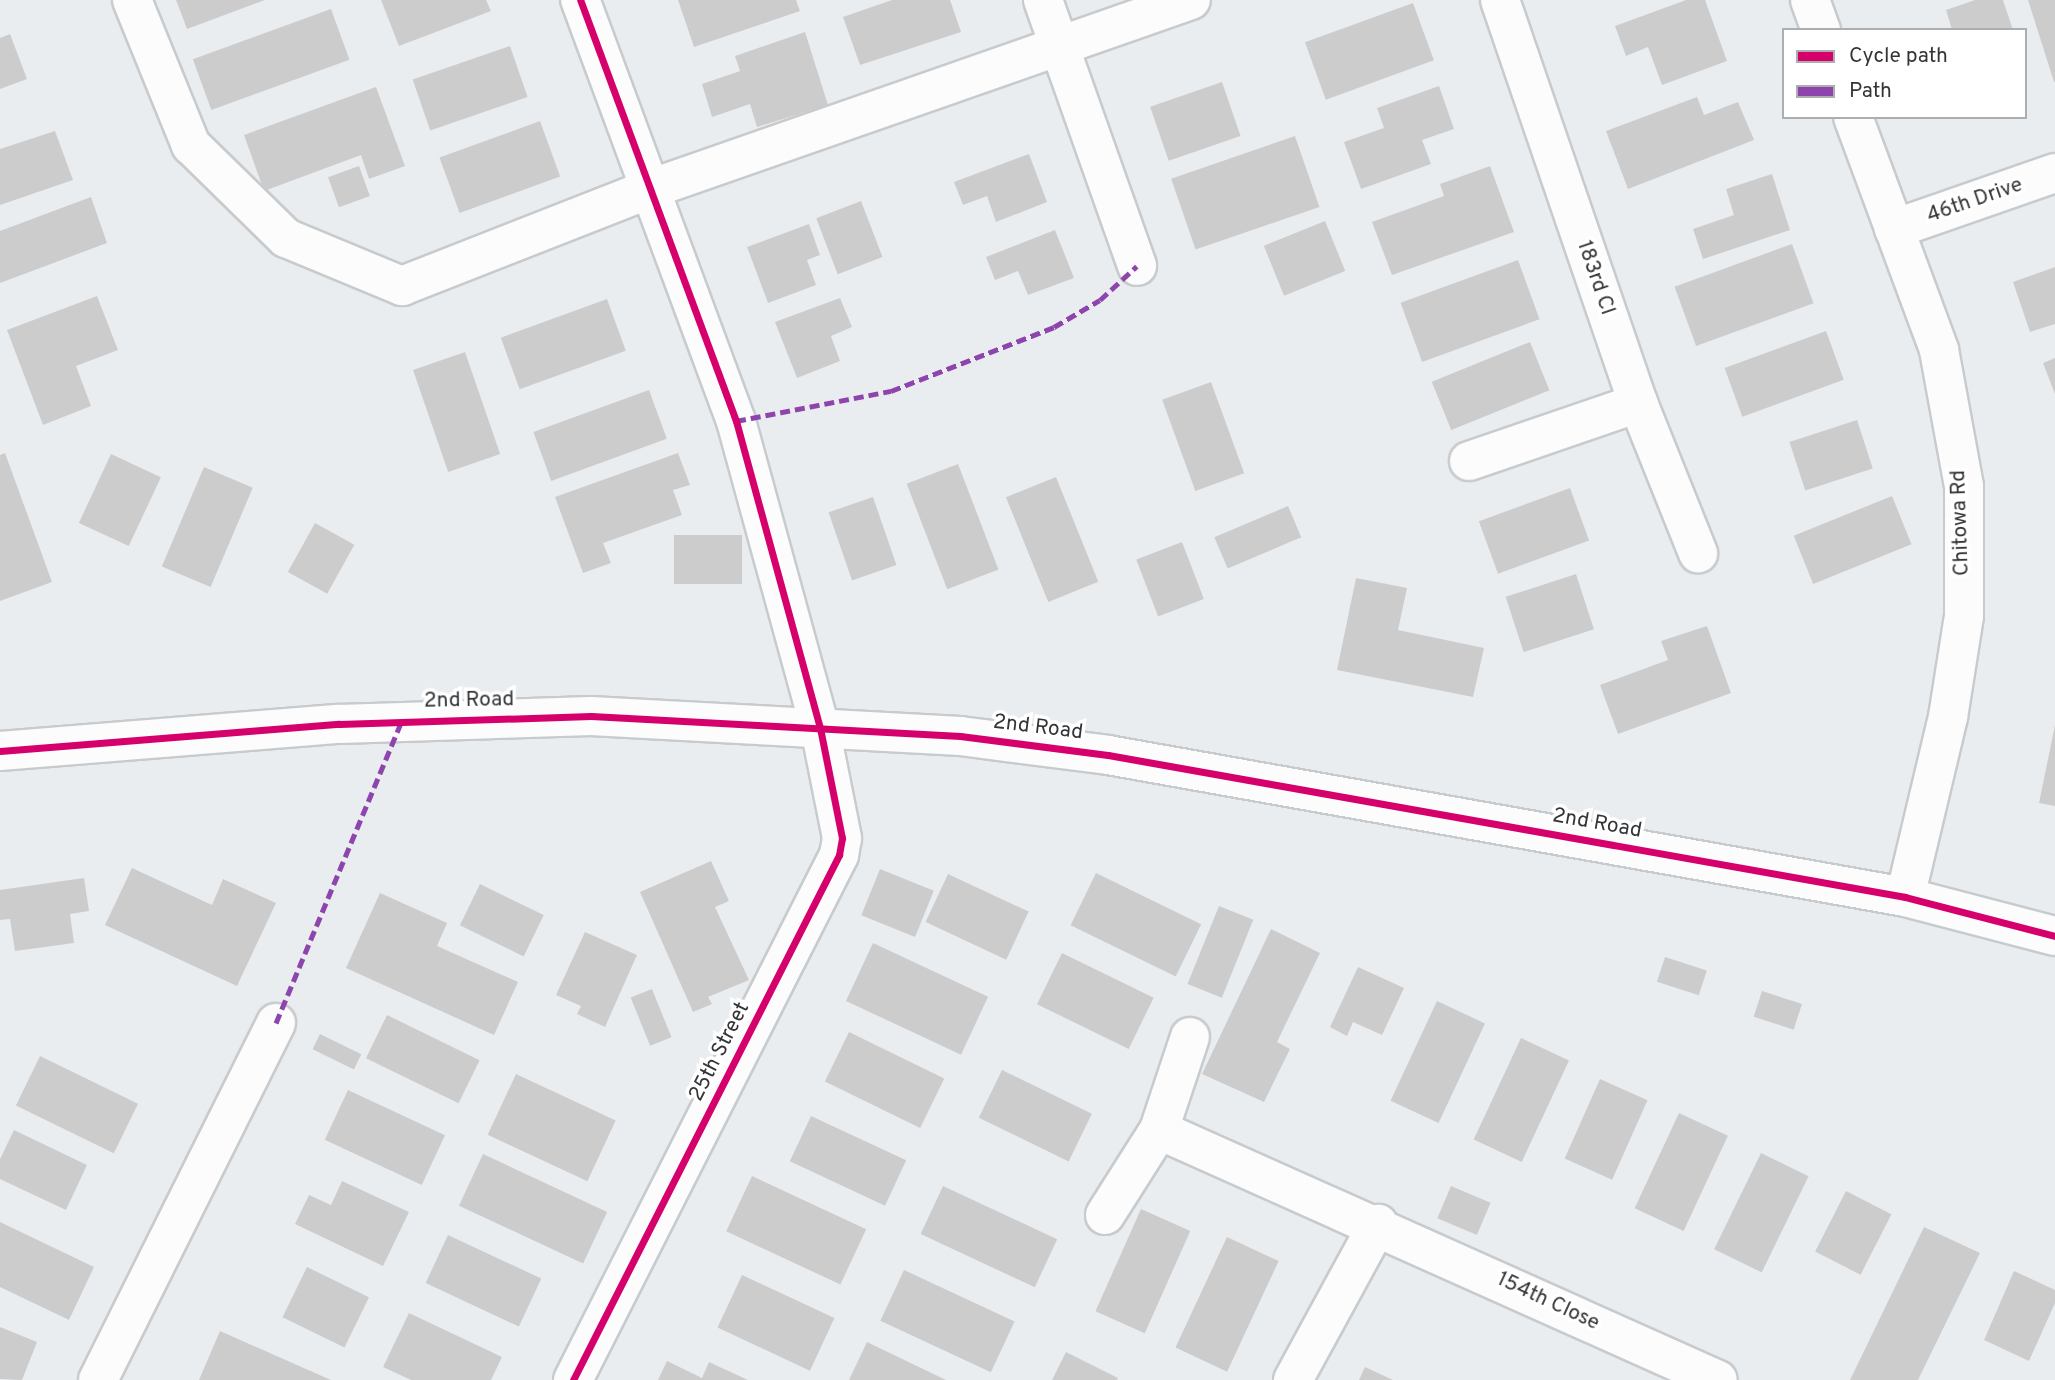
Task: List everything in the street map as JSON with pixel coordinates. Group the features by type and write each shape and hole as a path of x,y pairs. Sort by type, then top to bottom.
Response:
{"street":[{"path":"132,0 191,145 286,238 402,286 647,190 1191,0"},
{"name":"25th Street","path":"573,1380 839,855 840,823 820,728 736,421 647,190 580,0"},
{"path":"1043,0 1137,266"},
{"name":"183rd Cl","path":"1500,0 1638,403 1698,553"},
{"path":"1810,0 1820,28"},
{"name":"Chitowa Rd","path":"1854,119 1939,350 1964,486 1964,617 1948,717 1905,897"},
{"name":"46th Drive","path":"1895,229 2055,173"},
{"path":"1469,461 1638,403"},
{"name":"2nd Road","path":"0,751 402,720 591,716 960,736 1108,755 1905,897 2055,936"},
{"path":"99,1380 276,1023"},
{"path":"1105,1215 1160,1130 1190,1037"},
{"name":"154th Close","path":"1160,1130 1378,1224 1718,1380"},
{"path":"1293,1380 1378,1224"}],"building":[{"path":"176,0 265,0 187,29"},
{"path":"381,0 486,0 491,11 399,46"},
{"path":"678,0 796,0 800,11 694,47"},
{"path":"892,0 950,0 961,32 860,65 843,17"},
{"path":"1686,0 1705,0 1727,61 1662,85 1648,47 1626,56 1615,26"},
{"path":"1975,0 2003,0 2012,28 1951,28 1946,10"},
{"path":"2028,0 2055,0 2055,82 2054,82"},
{"path":"1413,3 1434,60 1326,100 1305,42"},
{"path":"331,9 349,60 211,110 193,59"},
{"path":"805,32 828,105 757,127 750,104 712,117 702,84 740,71 735,56"},
{"path":"10,34 27,79 0,89 0,38"},
{"path":"510,46 528,97 430,131 413,80"},
{"path":"1222,82 1241,136 1169,161 1150,107"},
{"path":"1439,86 1454,129 1422,140 1431,164 1361,189 1344,142 1384,128 1377,108"},
{"path":"376,87 405,166 369,179 361,155 264,191 244,135"},
{"path":"1697,97 1704,115 1738,102 1754,140 1628,189 1606,131"},
{"path":"540,121 560,176 460,213 439,158"},
{"path":"55,131 73,180 0,205 0,149"},
{"path":"1295,136 1319,207 1196,250 1171,179"},
{"path":"1029,154 1047,202 996,222 987,196 963,205 954,182"},
{"path":"359,166 370,196 339,207 328,177"},
{"path":"1490,166 1514,232 1392,275 1372,222 1444,196 1440,184"},
{"path":"1772,174 1790,230 1703,259 1693,229 1734,215 1726,189"},
{"path":"91,197 107,243 0,283 0,231"},
{"path":"861,201 883,257 838,274 816,218"},
{"path":"1325,221 1345,271 1284,296 1264,246"},
{"path":"809,224 820,255 807,260 816,285 768,303 747,247"},
{"path":"1055,230 1074,278 1028,295 1018,271 995,280 986,257"},
{"path":"1792,244 1814,303 1696,346 1675,287"},
{"path":"1518,260 1540,319 1422,362 1401,303"},
{"path":"2055,267 2055,324 2030,332 2013,282"},
{"path":"97,296 118,350 76,366 91,406 43,425 7,330"},
{"path":"840,298 852,327 831,336 840,361 797,378 775,322"},
{"path":"607,299 626,351 520,389 501,338"},
{"path":"1826,331 1844,380 1742,417 1725,368"},
{"path":"1530,342 1549,390 1451,430 1432,382"},
{"path":"465,352 500,454 448,472 413,370"},
{"path":"2055,358 2055,394 2043,363"},
{"path":"1211,382 1244,473 1195,491 1162,400"},
{"path":"649,390 667,439 551,481 533,432"},
{"path":"1857,420 1873,469 1805,490 1789,442"},
{"path":"5,453 52,582 0,601 0,455"},
{"path":"678,453 690,485 673,490 682,515 603,543 611,563 583,573 555,497"},
{"path":"111,454 161,477 129,546 79,523"},
{"path":"958,464 998,569 947,589 907,484"},
{"path":"204,467 253,488 211,587 162,566"},
{"path":"1056,477 1098,582 1048,602 1006,497"},
{"path":"1570,488 1589,541 1498,574 1479,521"},
{"path":"1892,496 1911,544 1813,584 1794,536"},
{"path":"873,497 896,565 852,580 829,512"},
{"path":"1288,506 1301,537 1228,569 1214,537"},
{"path":"315,523 354,545 327,594 288,572"},
{"path":"674,535 742,535 742,584 674,584"},
{"path":"1182,542 1204,599 1158,617 1136,560"},
{"path":"1576,574 1594,629 1524,652 1506,597"},
{"path":"1356,578 1407,588 1398,630 1484,648 1473,697 1337,670"},
{"path":"1707,626 1731,693 1618,734 1600,685 1668,660 1661,641"},
{"path":"2055,725 2055,806 2039,803"},
{"path":"711,861 729,901 715,907 749,980 708,997 712,1004 693,1012 640,892"},
{"path":"132,868 212,905 223,879 276,903 237,986 105,925"},
{"path":"880,869 934,891 915,937 861,915"},
{"path":"1096,873 1201,924 1176,976 1071,925"},
{"path":"948,874 1029,912 1006,960 926,922"},
{"path":"84,878 89,911 70,914 74,943 15,951 10,919 0,920 0,890"},
{"path":"480,884 544,915 524,956 460,925"},
{"path":"380,893 447,923 437,946 518,982 494,1035 346,968"},
{"path":"1219,906 1253,920 1222,998 1188,984"},
{"path":"1271,929 1320,953 1277,1042 1290,1049 1264,1102 1202,1074"},
{"path":"585,932 637,955 605,1027 577,1014 581,1006 556,995"},
{"path":"873,943 988,997 961,1055 846,1001"},
{"path":"1062,953 1154,998 1129,1049 1037,1004"},
{"path":"1665,957 1707,971 1699,995 1657,982"},
{"path":"1358,967 1404,988 1382,1035 1353,1022 1347,1036 1330,1027"},
{"path":"652,989 671,1037 650,1046 631,998"},
{"path":"1762,991 1802,1004 1794,1030 1754,1017"},
{"path":"1437,1001 1485,1023 1439,1123 1391,1101"},
{"path":"387,1015 480,1060 459,1103 366,1058"},
{"path":"849,1032 944,1078 920,1128 825,1081"},
{"path":"320,1034 361,1054 354,1069 313,1049"},
{"path":"1521,1038 1569,1060 1522,1162 1474,1140"},
{"path":"40,1056 138,1104 114,1153 16,1105"},
{"path":"1002,1070 1092,1114 1069,1161 979,1118"},
{"path":"516,1074 616,1120 587,1181 488,1135"},
{"path":"1600,1079 1648,1100 1612,1180 1565,1158"},
{"path":"348,1090 445,1135 422,1185 325,1140"},
{"path":"1679,1113 1728,1136 1684,1231 1635,1208"},
{"path":"811,1116 906,1160 885,1206 790,1161"},
{"path":"14,1130 87,1165 66,1210 0,1179 0,1159"},
{"path":"1761,1153 1809,1176 1762,1272 1714,1249"},
{"path":"483,1154 607,1212 583,1264 459,1206"},
{"path":"752,1176 866,1229 840,1285 726,1231"},
{"path":"342,1181 409,1212 383,1266 295,1224 309,1195 331,1205"},
{"path":"943,1186 1057,1239 1035,1287 921,1234"},
{"path":"1451,1186 1491,1203 1477,1235 1437,1218"},
{"path":"1846,1191 1891,1214 1861,1275 1815,1252"},
{"path":"1141,1209 1190,1231 1145,1333 1095,1311"},
{"path":"0,1222 94,1267 69,1320 0,1287"},
{"path":"1924,1227 1980,1253 1918,1380 1850,1380"},
{"path":"448,1235 541,1279 519,1327 426,1283"},
{"path":"1227,1237 1279,1261 1227,1372 1175,1348"},
{"path":"307,1267 369,1297 344,1348 282,1317"},
{"path":"904,1270 1015,1322 991,1372 880,1321"},
{"path":"2014,1271 2055,1290 2055,1303 2029,1361 1984,1340"},
{"path":"742,1275 834,1318 810,1371 717,1328"},
{"path":"409,1313 502,1357 491,1380 411,1380 383,1367"},
{"path":"0,1327 37,1342 22,1380 0,1379"},
{"path":"220,1331 331,1380 199,1380"},
{"path":"867,1342 946,1380 849,1380"},
{"path":"1066,1352 1118,1378 1117,1380 1052,1380"},
{"path":"667,1361 702,1378 709,1362 748,1380 658,1380"},
{"path":"1365,1367 1393,1380 1359,1380"}],"marked path":[{"path":"736,421 891,391 1054,327 1100,300 1137,266"},
{"path":"276,1023 402,720"}],"cycle path":[{"path":"573,1380 839,855 842,838 820,728 736,421 580,0"},
{"path":"0,751 339,724 591,716 960,736 1108,755 1905,897 2055,936"}]}
